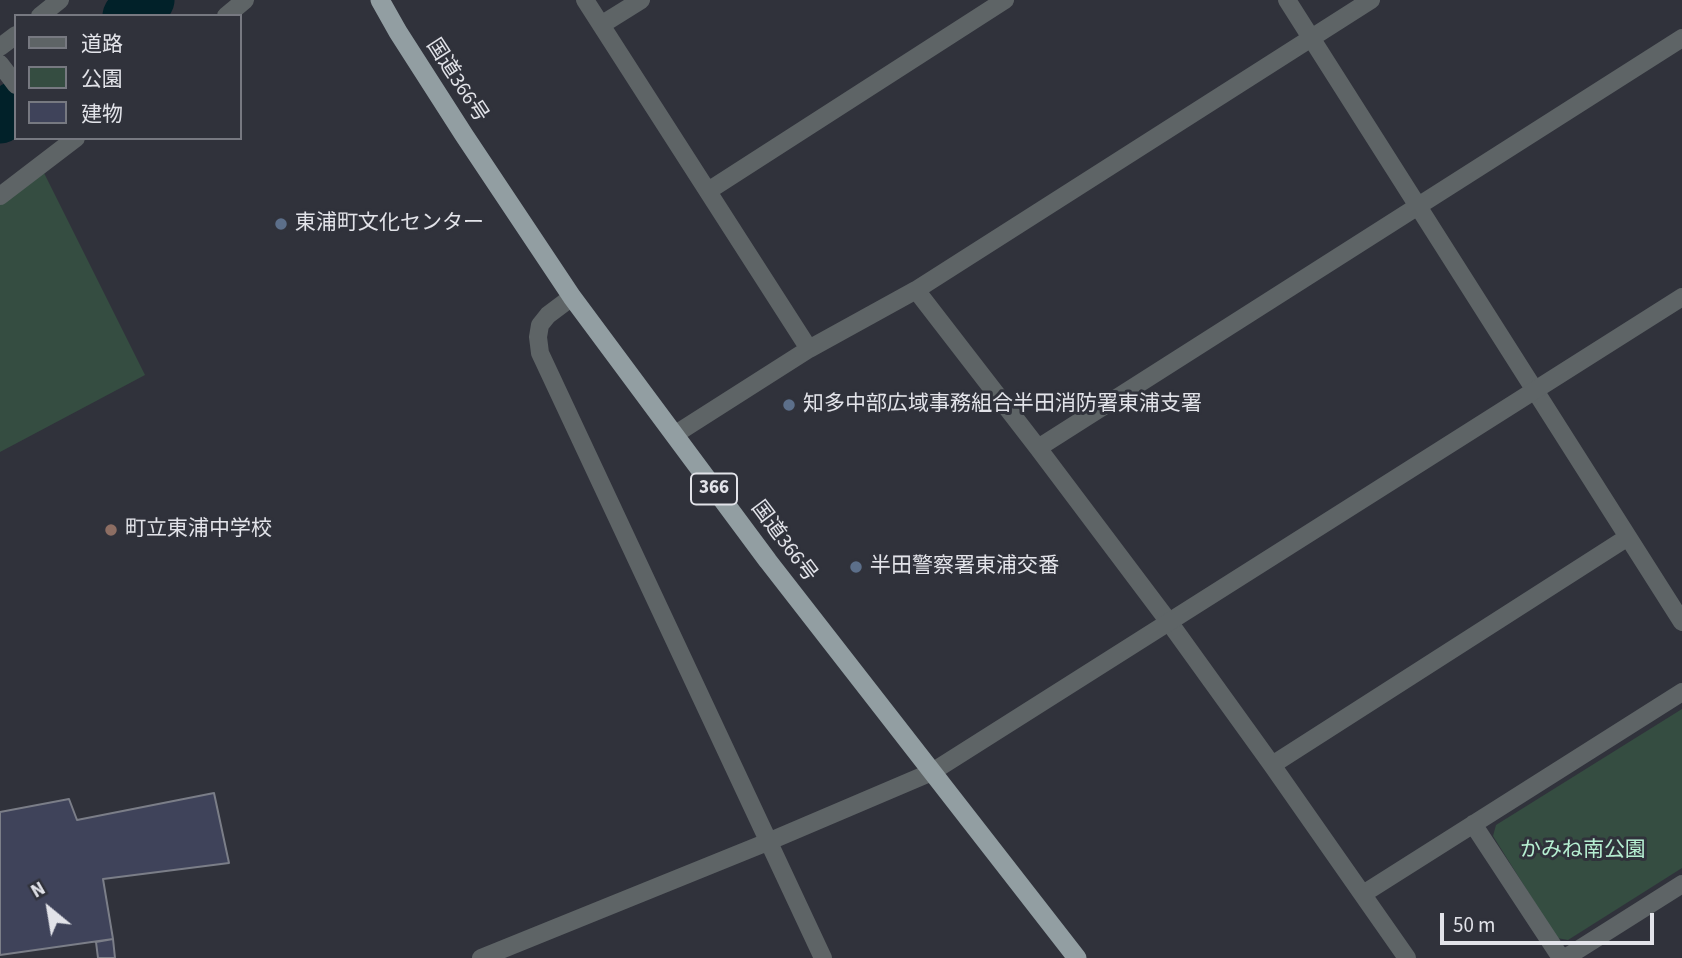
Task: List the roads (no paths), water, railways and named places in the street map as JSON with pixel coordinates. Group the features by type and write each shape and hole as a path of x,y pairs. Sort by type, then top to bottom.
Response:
{"highway":[{"name":"国道366号","path":"380,0 464,135 572,297 768,561 1077,958"}],"street":[{"path":"42,14 60,0"},
{"path":"228,14 245,0"},
{"path":"585,0 809,349"},
{"path":"601,25 641,0"},
{"path":"708,191 1005,0"},
{"path":"1287,0 1682,622"},
{"path":"674,435 809,349 916,290 1371,0"},
{"path":"1038,448 1682,38"},
{"path":"0,64 14,82"},
{"path":"0,196 66,141"},
{"path":"916,290 1169,622 1407,958"},
{"path":"572,297 548,315 540,325 540,353 823,958"},
{"path":"481,958 932,772 1682,297"},
{"path":"1272,765 1628,537"},
{"path":"1363,894 1682,692"},
{"path":"1474,824 1563,958 1682,884"}],"waterway":[{"path":"131,14 149,0"},
{"path":"0,118 14,108"}],"place":[{"name":"東浦町文化センター","path":"281,224"},
{"name":"知多中部広域事務組合半田消防署東浦支署","path":"789,405"},
{"name":"町立東浦中学校","path":"111,530"},
{"name":"半田警察署東浦交番","path":"856,567"}],"park label":[{"name":"かみね南公園","path":"1583,851"}]}
